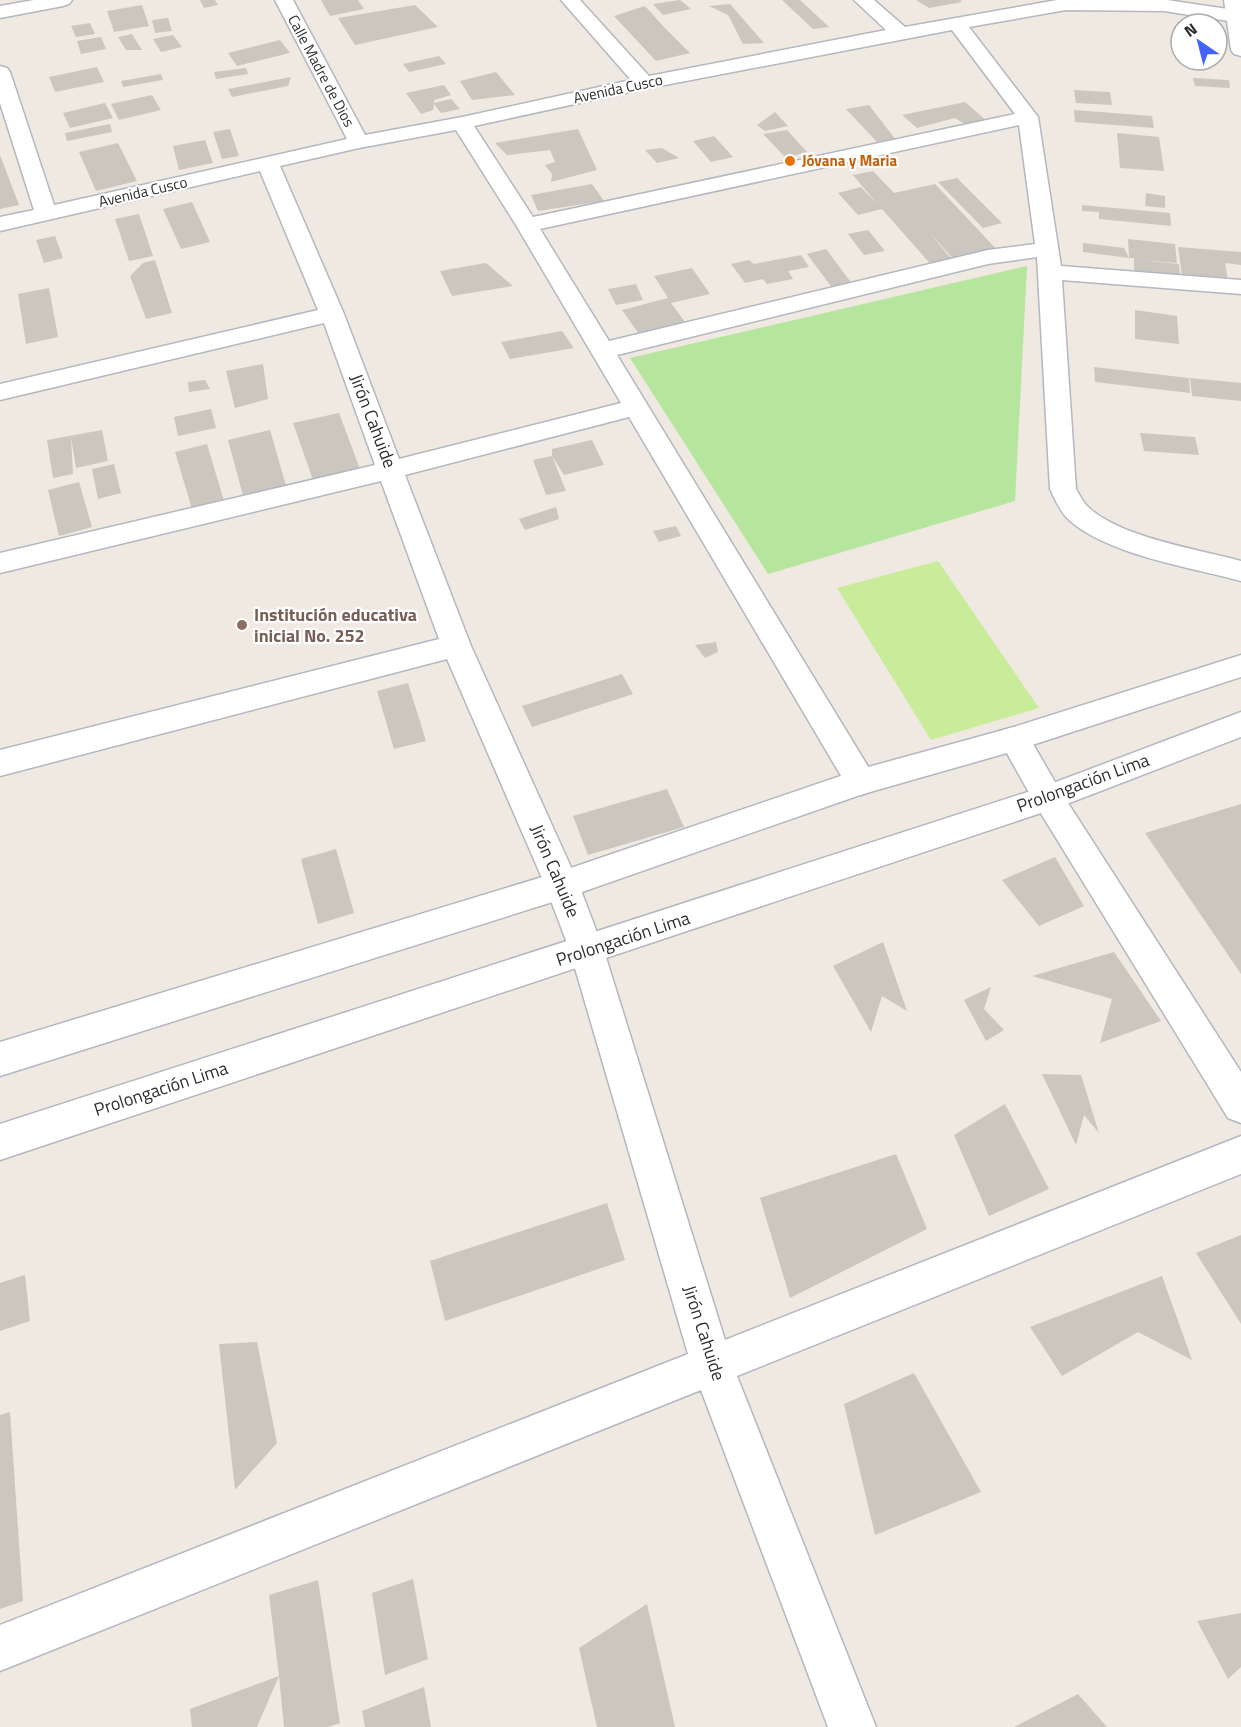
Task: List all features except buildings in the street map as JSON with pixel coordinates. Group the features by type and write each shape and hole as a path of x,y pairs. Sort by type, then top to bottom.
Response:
{"street":[{"path":"0,12 63,0"},
{"name":"Calle Madre de Dios","path":"284,0 359,142"},
{"path":"570,0 644,82"},
{"path":"863,0 901,33"},
{"name":"Avenida Cusco","path":"0,224 359,142 462,123 644,82 1066,4 1162,2 1236,11"},
{"path":"1236,11 1241,50"},
{"path":"957,24 1028,117 1049,261 1064,489 1077,513 1102,528 1147,546 1241,571"},
{"path":"0,72 46,214"},
{"path":"527,225 1028,117"},
{"path":"462,123 527,225 861,782"},
{"name":"Jirón Cahuide","path":"268,164 332,314 456,646 562,885 587,951 712,1365 852,1727"},
{"path":"601,351 988,257 1049,261 1241,287"},
{"path":"0,392 332,314"},
{"path":"0,563 392,470 636,407"},
{"path":"0,763 456,646"},
{"path":"0,1059 562,885 861,782 1014,739 1241,666"},
{"name":"Prolongación Lima","path":"0,1142 1048,798 1241,724"},
{"path":"1014,739 1048,798 1241,1105"},
{"path":"0,1648 1241,1155"}],"green space":[{"path":"1027,266 1015,501 768,574 630,358"},
{"path":"938,561 1039,708 931,740 837,588"}],"place":[{"name":"Jóvana y Maria","path":"790,161"},
{"name":"Institución educativa inicial No. 252","path":"242,625"}]}
